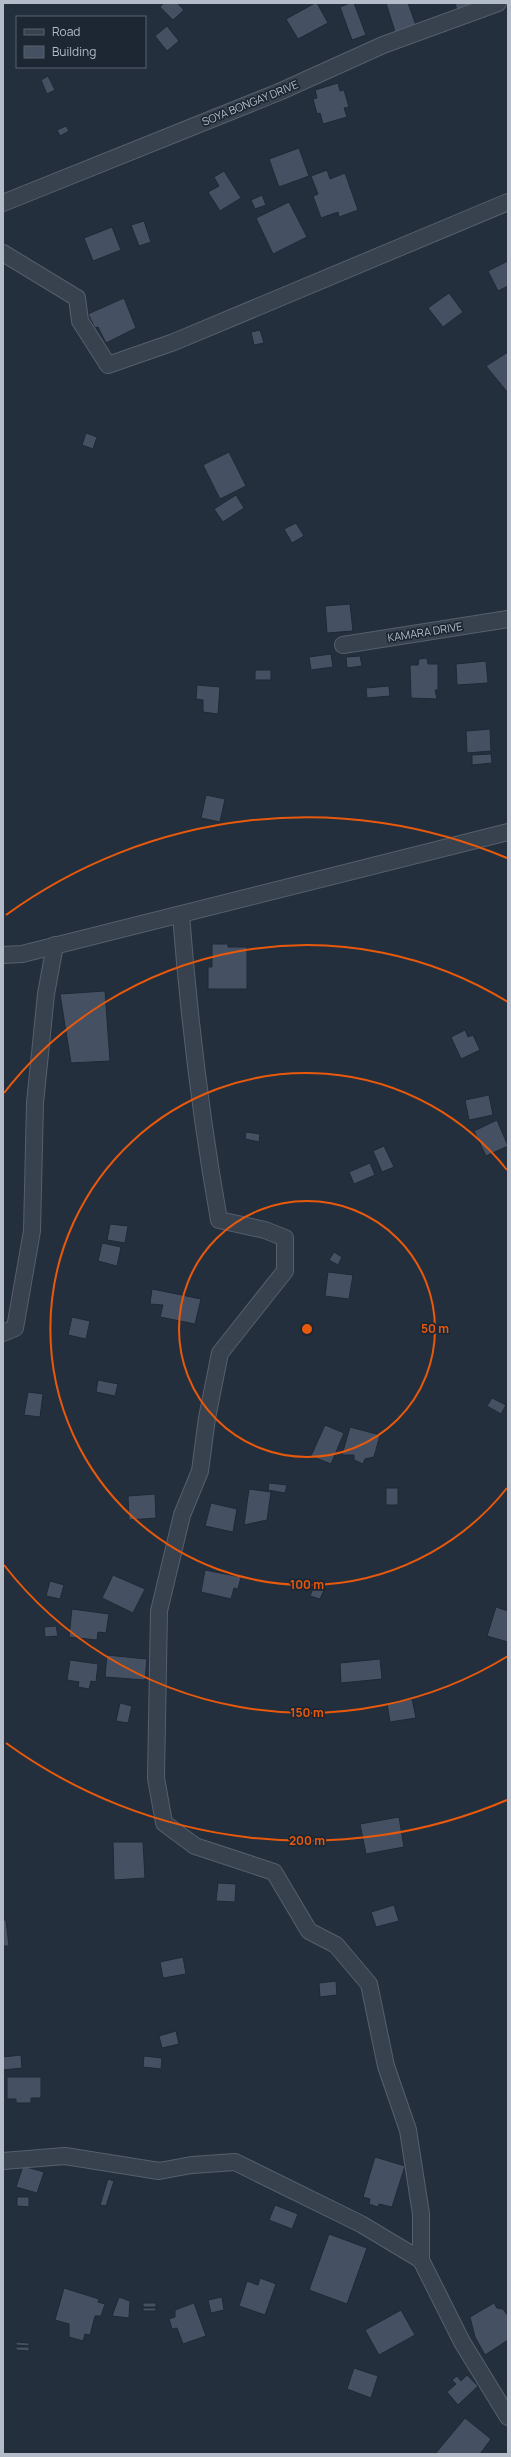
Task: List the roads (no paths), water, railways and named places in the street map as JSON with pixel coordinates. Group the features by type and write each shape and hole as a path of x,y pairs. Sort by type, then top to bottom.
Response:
{"street":[{"name":"SOYA BONGAY DRIVE","path":"3,203 279,92 383,45 498,3"},
{"path":"3,253 77,298 80,322 108,365 174,342 508,202"},
{"name":"KAMARA DRIVE","path":"342,645 508,619"},
{"path":"3,955 22,954 508,832"},
{"path":"181,915 190,1030 205,1142 219,1220 265,1230 284,1238 285,1271 220,1353 207,1418 200,1471 182,1515 159,1611 156,1778 164,1823 195,1846 274,1872 309,1931 336,1945 370,1984 386,2066 408,2130 421,2214 421,2260 462,2342 508,2417"},
{"path":"3,1333 15,1328 32,1231 35,1103 46,994 55,945"},
{"path":"3,2161 65,2156 159,2171 192,2165 235,2162 361,2224 421,2260"}]}
